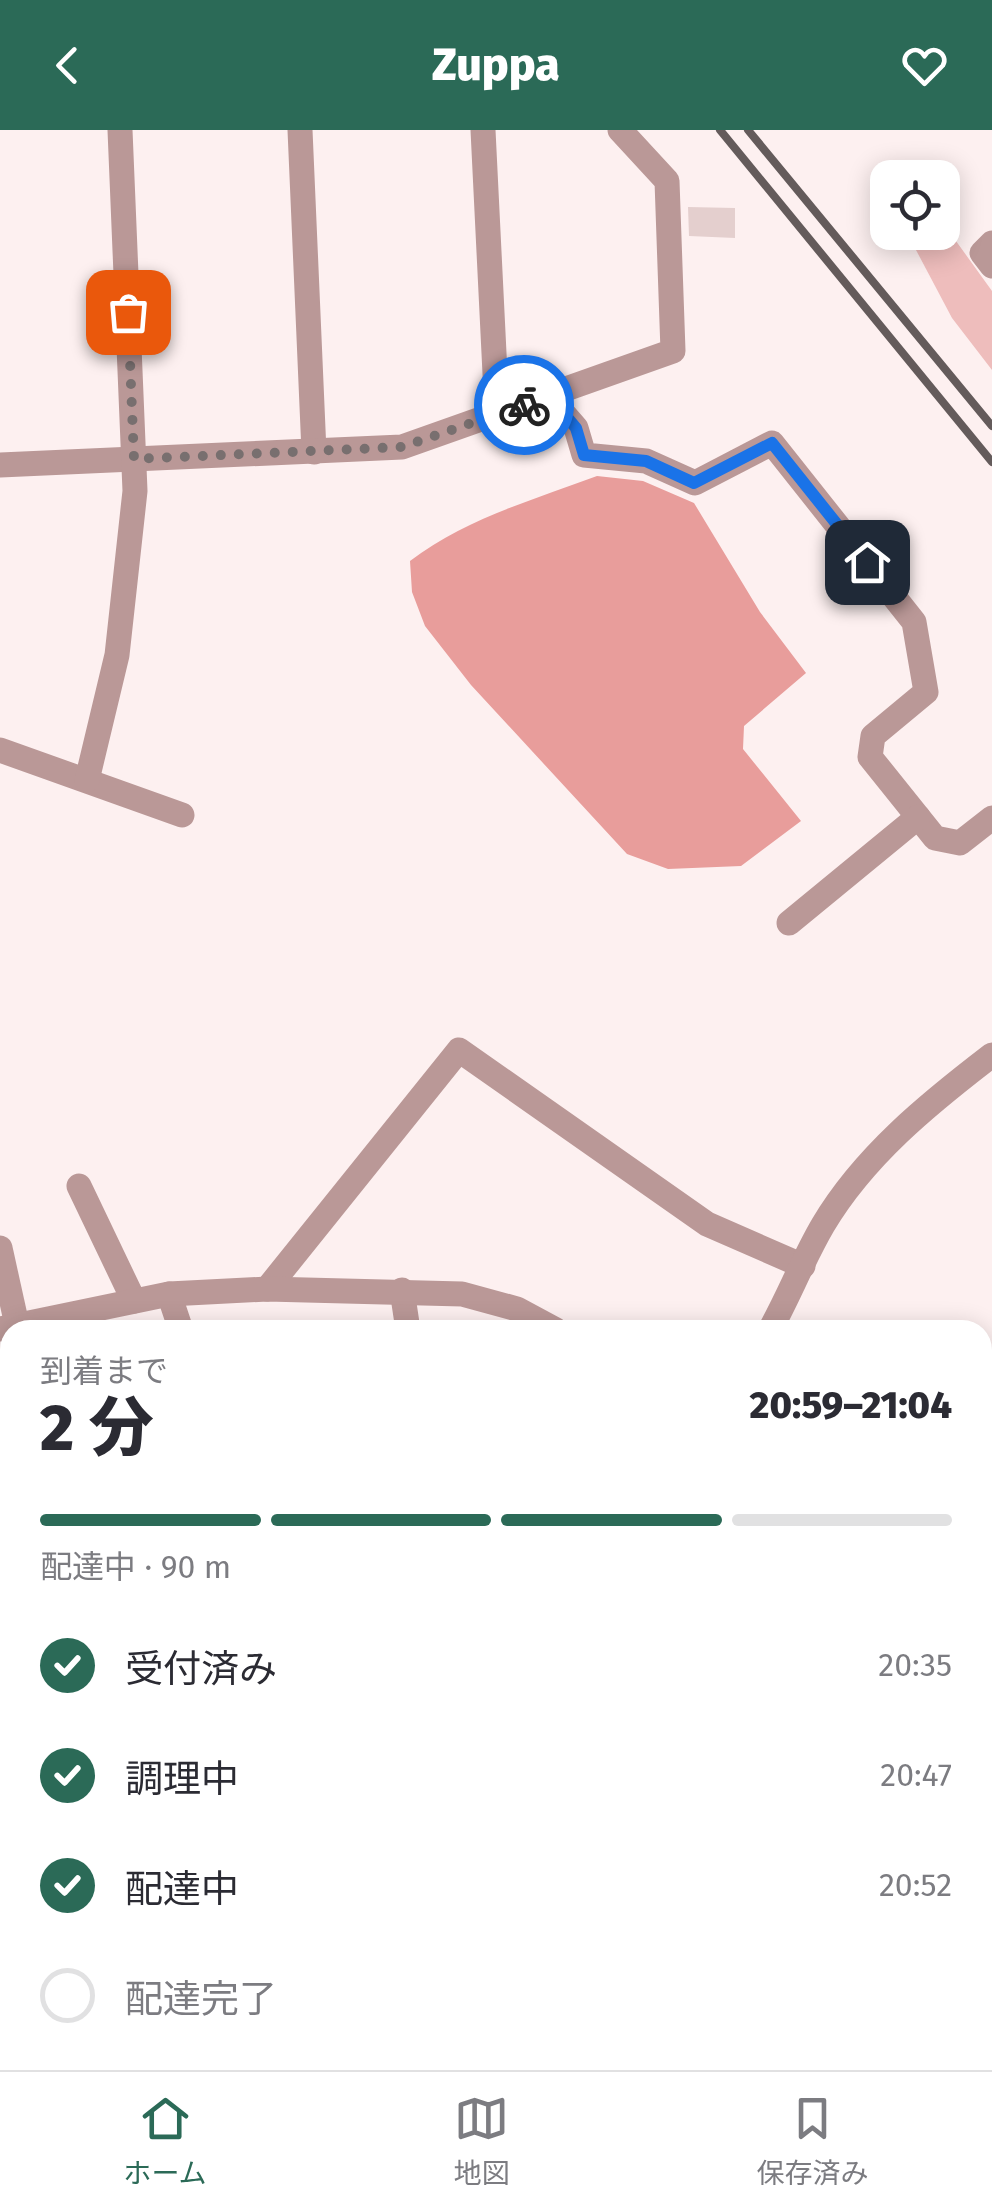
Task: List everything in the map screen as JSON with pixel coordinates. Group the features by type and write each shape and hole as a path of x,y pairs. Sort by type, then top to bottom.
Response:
{"street":[{"path":"88,780 117,655 135,491 120,130"},
{"path":"300,130 314,452"},
{"path":"484,130 497,414"},
{"path":"0,465 402,447 674,351 667,181 620,130"},
{"path":"992,243 982,253 992,266"},
{"path":"550,397 576,428 584,455 646,461 694,483 772,443 914,622 926,692 873,736 870,757 935,838 960,843 992,818"},
{"path":"0,750 182,815"},
{"path":"789,924 918,818"},
{"path":"267,1290 459,1050 707,1224 803,1266"},
{"path":"775,1320 822,1226 873,1158 992,1055"},
{"path":"80,1186 134,1301"},
{"path":"0,1248 8,1320"},
{"path":"43,1320 169,1294 267,1290 462,1294 517,1309 537,1320"},
{"path":"402,1290 406,1320"},
{"path":"169,1294 178,1320"}],"shaded area":[{"path":"960,247 992,291 992,370 952,318 916,250 960,250"},
{"path":"597,476 643,481 694,503 760,612 806,673 744,726 743,749 801,821 741,866 668,869 627,854 471,685 425,626 412,592 410,561 431,546 500,512"}],"building":[{"path":"688,207 735,208 735,238 689,236"}],"railway":[{"path":"720,130 992,462"},
{"path":"748,130 992,426"}],"way so far":[{"path":"128,312 134,459 402,447 524,405"}],"route":[{"path":"524,405 550,397 576,428 584,455 646,461 694,483 772,443 867,562"}]}
